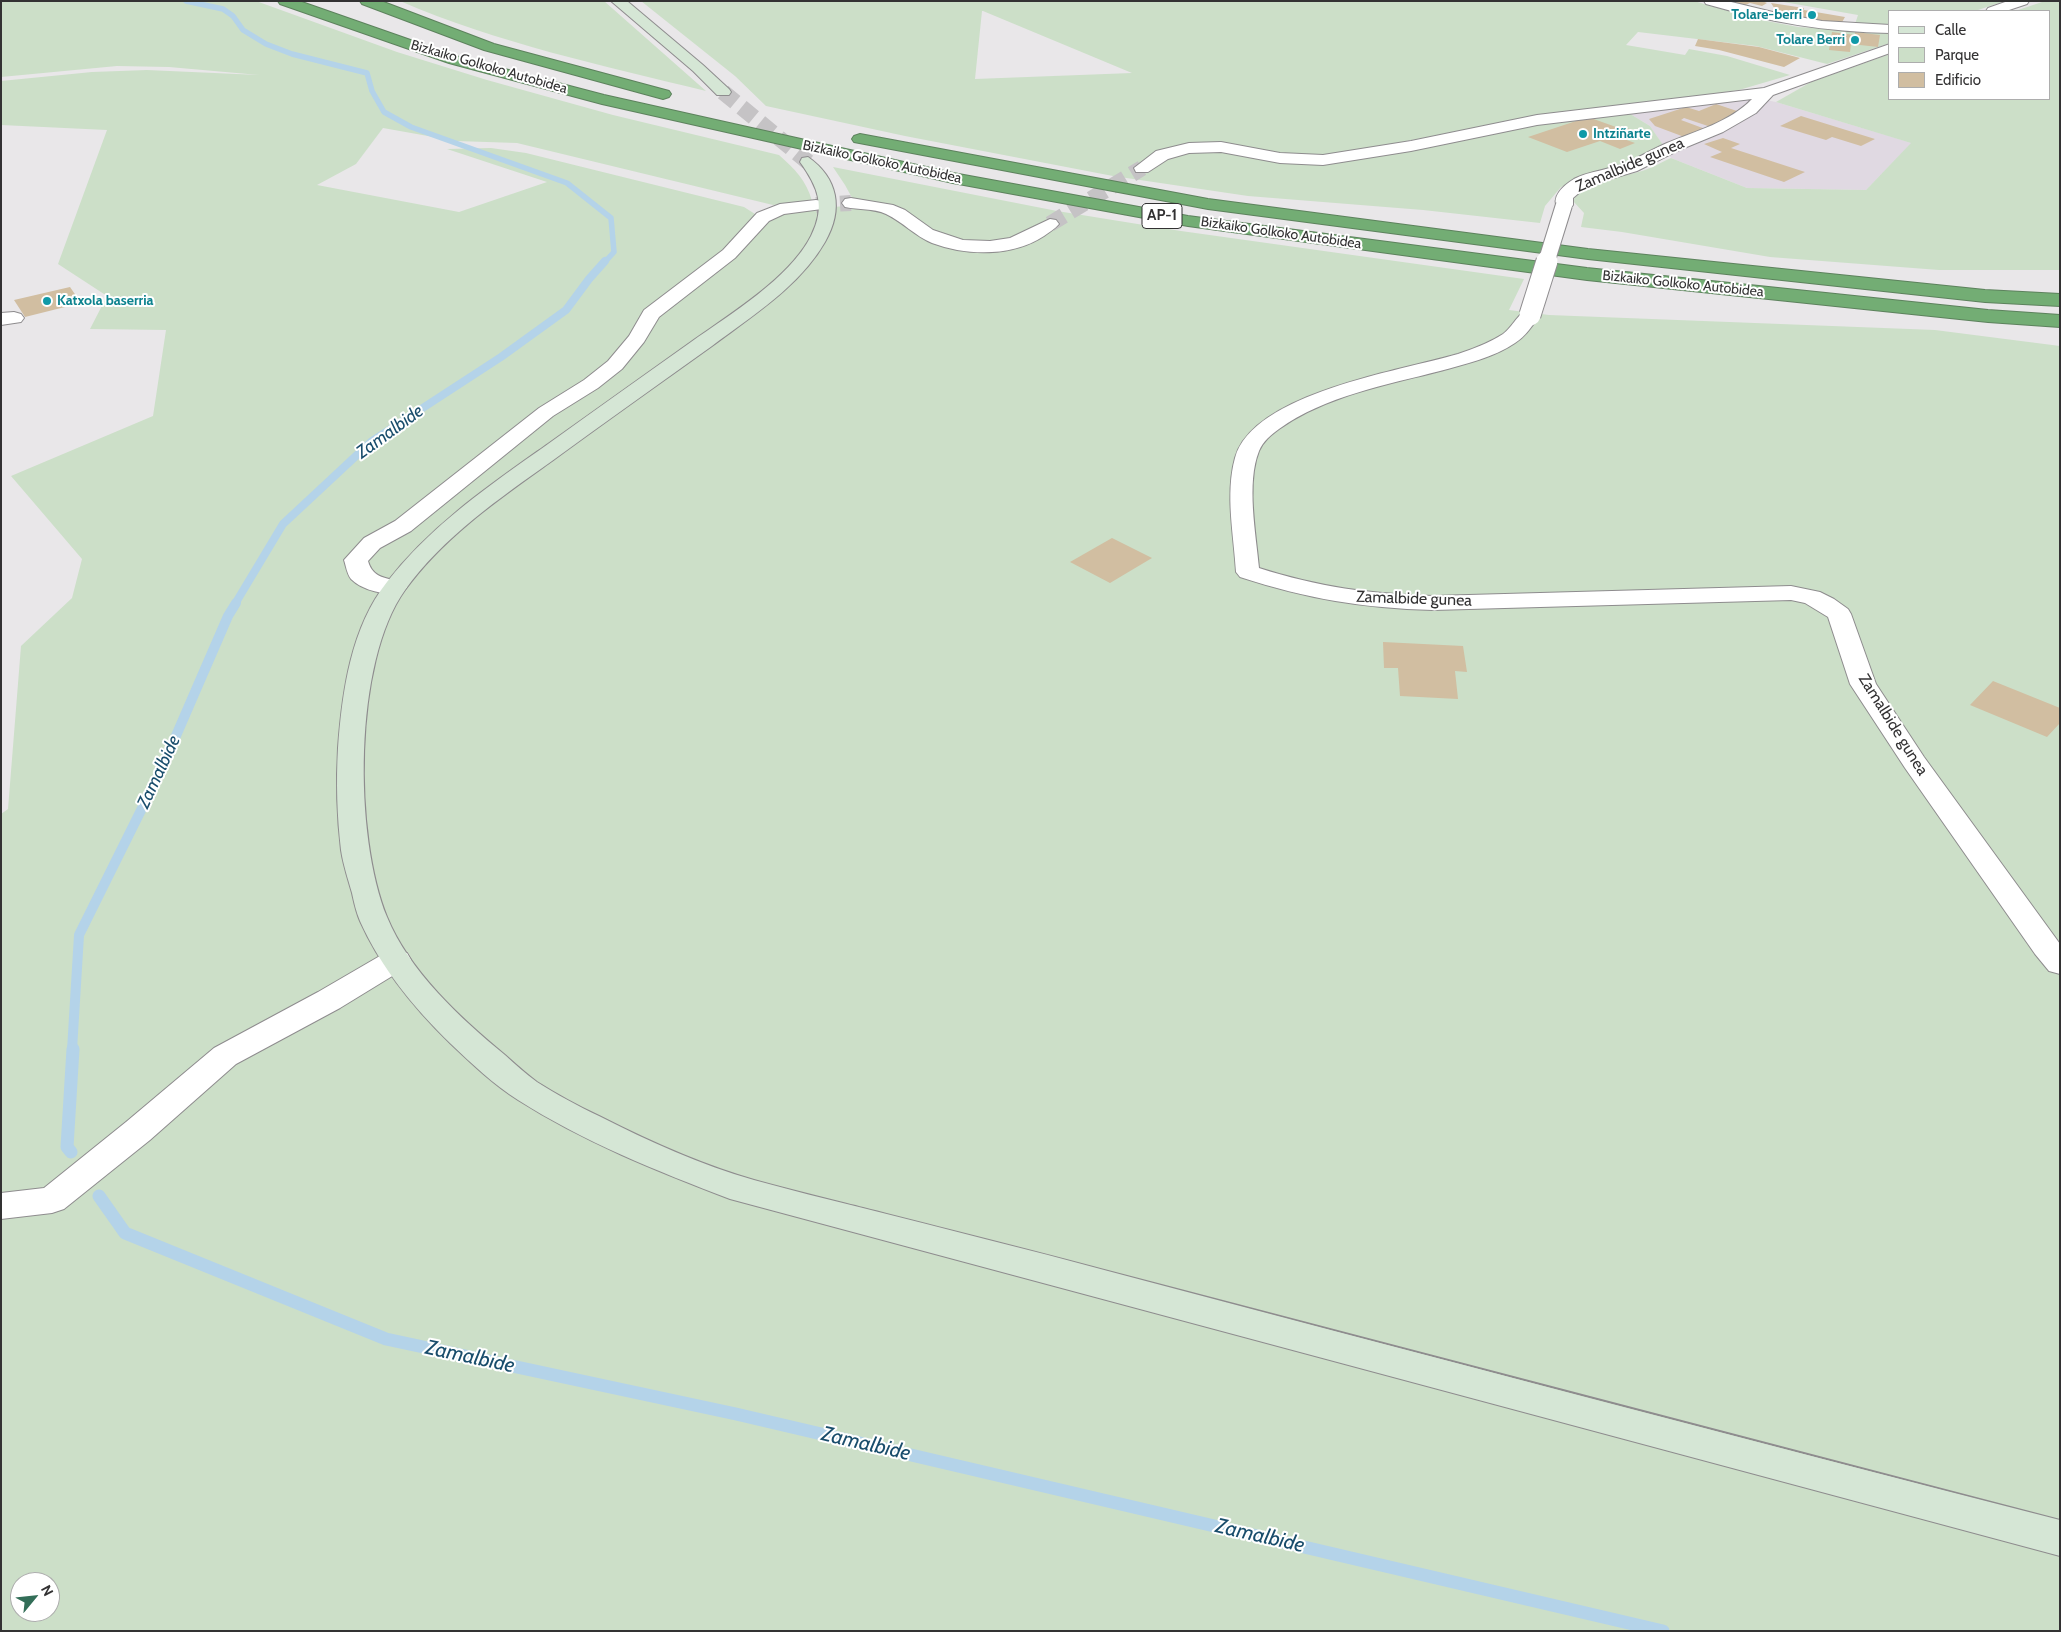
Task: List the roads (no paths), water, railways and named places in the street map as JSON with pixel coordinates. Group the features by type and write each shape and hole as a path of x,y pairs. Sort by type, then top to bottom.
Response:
{"highway":[{"name":"Bizkaiko Golkoko Autobidea","path":"285,1 454,60 602,99 953,178 1188,221 1597,275 1988,316 2060,321"},
{"name":"Bizkaiko Golkoko Autobidea","path":"367,1 490,47 676,97"},
{"name":"Bizkaiko Golkoko Autobidea","path":"790,124 809,129"},
{"name":"Bizkaiko Golkoko Autobidea","path":"847,136 1218,206 1598,255 1986,296 2060,300"}],"main road":[{"path":"618,1 698,68 720,102"},
{"path":"808,162 822,182 827,201 826,219 811,251 798,268 746,312 504,485 463,517 439,537 395,587 378,616 360,672 354,722 350,768 351,808 356,852 374,918 396,960 435,1010 474,1047 526,1090 589,1126 663,1160 742,1190 1058,1271 1753,1458 2060,1538"}],"street":[{"path":"1711,1 1768,17 1796,22 1828,26 1888,29"},
{"path":"1996,10 2022,1"},
{"name":"Zamalbide gunea","path":"1142,168 1162,155 1190,148 1221,147 1280,158 1323,160 1411,146 1537,120 1767,92 1888,49"},
{"name":"Zamalbide gunea","path":"1767,92 1750,110 1717,129 1671,147 1631,167 1581,182 1571,189 1564,197 1564,205 1530,316 1516,333 1482,352 1306,405 1280,418 1261,433 1249,447 1245,462 1248,572 1306,589 1342,597 1385,602 1433,603 1791,593 1812,597 1826,604 1839,614 1863,684 1914,762 2045,947 2060,964"},
{"path":"851,203 868,204 889,210 905,218 922,232 939,240 972,246 1012,242 1027,238 1050,224"},
{"path":"395,587 373,583 360,574 356,560 372,544 403,526 540,417 591,384 615,365 637,338 651,314 729,254 750,234 763,217 780,209 816,205"},
{"path":"1,1206 52,1200 138,1131 225,1056 329,1000 396,960"}],"waterway":[{"name":"Zamalbide","path":"186,1 223,9 233,16 243,30 266,44 292,54 367,73 372,91 384,112 411,127 567,183 611,218 614,252 604,263"},
{"name":"Zamalbide","path":"235,604 283,524 372,441 501,357 566,310 605,261"},
{"name":"Zamalbide","path":"72,1050 79,935 162,768 228,616 236,603"},
{"name":"Zamalbide","path":"71,1152 67,1147 73,1049"},
{"name":"Zamalbide","path":"99,1196 125,1233 386,1339 736,1414 1663,1631"}],"tunnel":[{"path":"723,92 808,162"},
{"path":"1050,224 1142,168"},
{"path":"816,205 851,203"}],"place":[{"name":"Tolare-berri","path":"1812,15"},
{"name":"Tolare Berri","path":"1855,40"},
{"name":"Intziñarte","path":"1583,134"},
{"name":"Katxola baserria","path":"47,301"}]}
